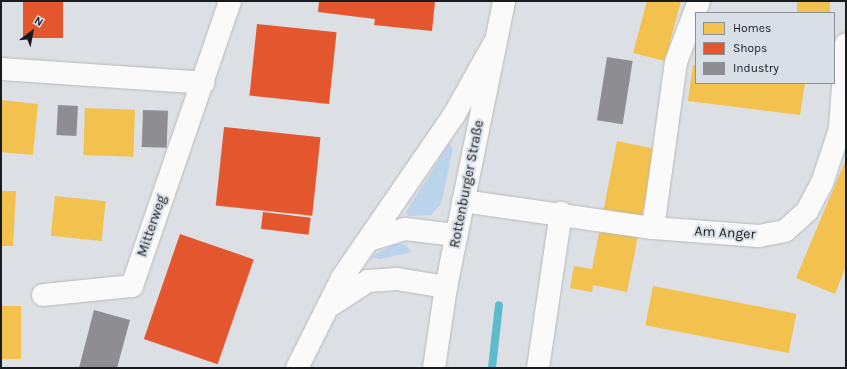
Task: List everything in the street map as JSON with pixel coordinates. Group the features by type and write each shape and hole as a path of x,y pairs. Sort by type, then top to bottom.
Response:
{"main road":[{"name":"Rottenburger Straße","path":"434,368 446,287 504,1"},
{"path":"653,228 676,62 699,1"},
{"name":"Mitterweg","path":"43,295 132,286 204,82 230,2"},
{"path":"297,368 323,313 369,240 454,115 495,42"},
{"name":"Am Anger","path":"463,201 653,228 759,236 785,230 806,211 822,183 840,129 846,44"},
{"path":"1,69 204,82"},
{"path":"538,368 561,214"},
{"path":"369,240 405,229 456,235"},
{"path":"323,313 342,295 368,281 397,279 446,287"}],"shaded area":[{"path":"449,144 453,149 441,204 431,215 409,216 406,212"},
{"path":"394,244 404,244 412,252 380,259 371,257"}],"building: Homes":[{"path":"647,1 681,1 665,61 633,53"},
{"path":"797,1 830,1 830,12 797,12"},
{"path":"693,65 695,65 695,84 805,84 800,115 688,101"},
{"path":"1,100 38,104 33,155 1,152"},
{"path":"85,108 135,110 133,157 83,155"},
{"path":"617,141 655,149 627,292 593,285 592,292 570,288 574,266 592,269"},
{"path":"846,159 846,266 835,294 796,278"},
{"path":"1,191 16,191 13,246 1,246"},
{"path":"55,196 106,201 102,241 51,236"},
{"path":"653,286 796,314 789,353 645,325"},
{"path":"1,306 21,306 21,359 1,359"}],"building: Shops":[{"path":"23,1 63,1 63,38 23,38"},
{"path":"319,1 442,1 435,2 432,31 374,25 375,19 318,12"},
{"path":"257,24 337,32 329,104 249,96"},
{"path":"224,127 320,137 312,216 216,206"},
{"path":"263,212 311,218 309,235 261,229"},
{"path":"180,234 254,259 218,364 144,339"}],"building: Industry":[{"path":"607,57 633,61 623,124 597,120"},
{"path":"58,105 78,106 76,136 56,135"},
{"path":"143,110 168,111 167,148 142,147"},
{"path":"94,310 130,320 117,368 79,368"}],"waterway":[{"path":"492,368 499,305"}]}
